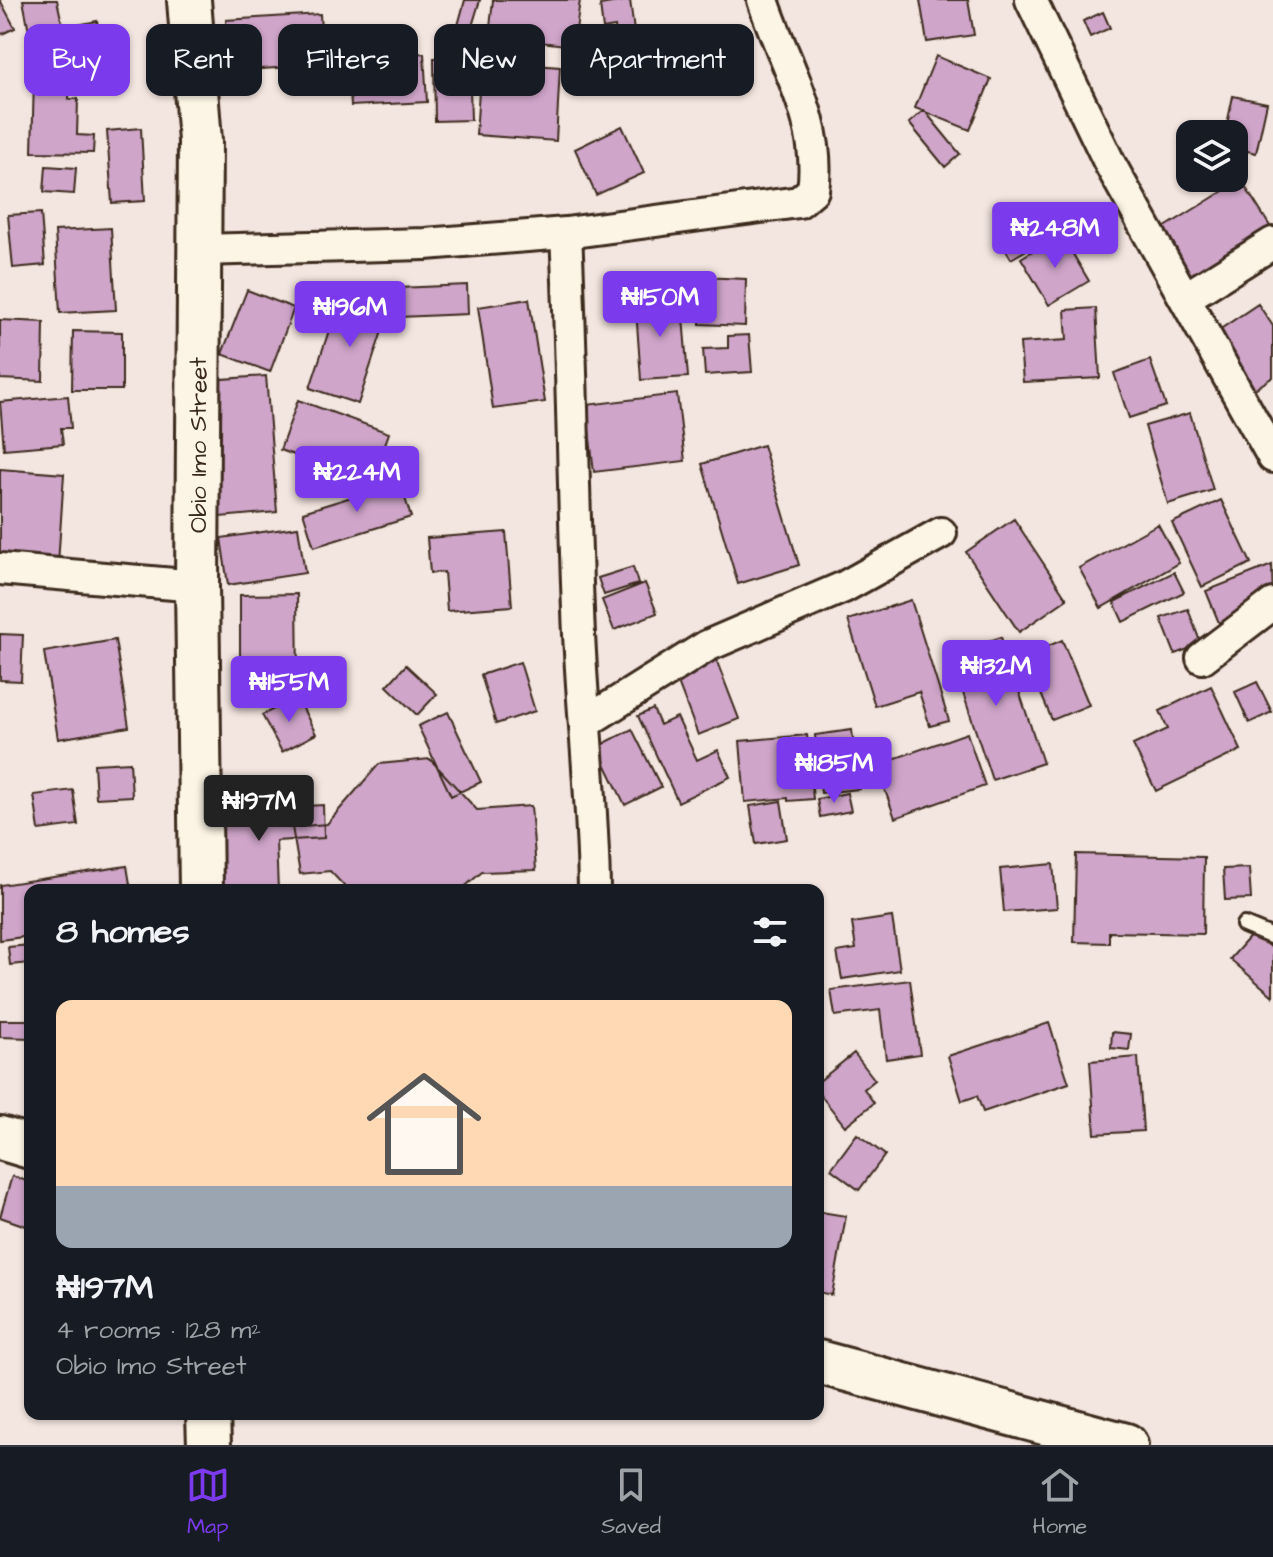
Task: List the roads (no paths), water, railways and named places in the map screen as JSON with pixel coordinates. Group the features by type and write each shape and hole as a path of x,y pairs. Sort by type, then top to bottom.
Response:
{"street":[{"name":"Obio Imo Street","path":"189,0 200,141 197,586 201,884"},
{"path":"199,250 425,244 566,233 799,202 813,190 816,169 810,124 763,0"},
{"path":"1031,0 1110,164 1273,457"},
{"path":"566,233 578,613 594,814 594,884"},
{"path":"1185,298 1273,243"},
{"path":"586,722 707,646 844,587 941,533"},
{"path":"0,569 197,586"},
{"path":"1202,658 1273,604"},
{"path":"0,1138 24,1145"},
{"path":"824,1364 1126,1445"},
{"path":"208,1420 209,1445"}],"lane":[{"path":"1244,925 1273,937"}]}
